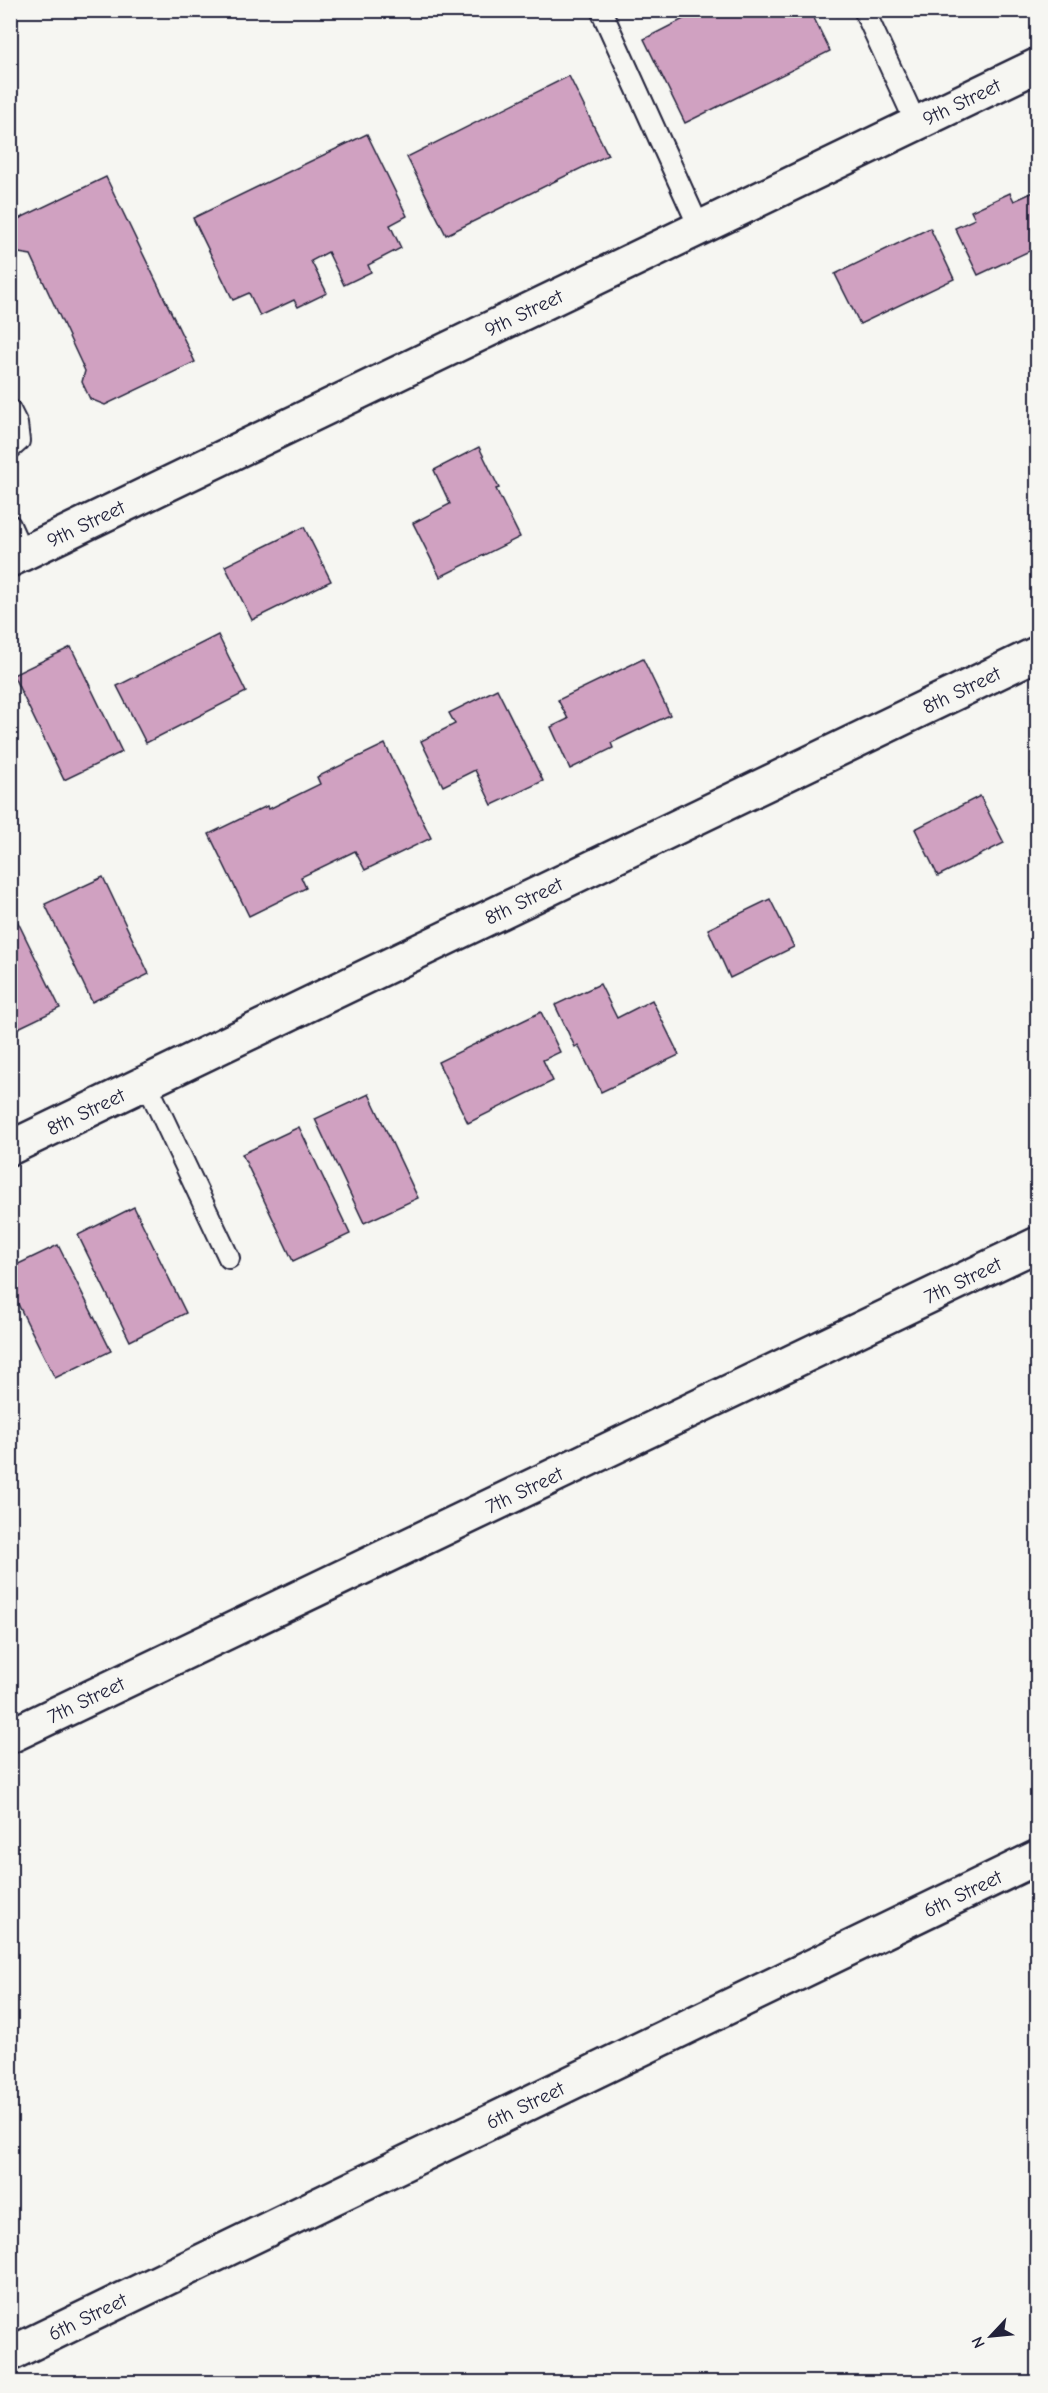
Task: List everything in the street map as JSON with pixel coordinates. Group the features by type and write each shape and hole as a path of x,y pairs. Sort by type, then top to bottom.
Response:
{"street":[{"name":"9th Street","path":"15,546 700,229 1038,65"},
{"name":"8th Street","path":"10,1148 1038,653"},
{"name":"7th Street","path":"10,1736 1038,1244"},
{"name":"6th Street","path":"10,2354 1038,1857"}],"lane":[{"path":"601,10 700,229"},
{"path":"864,10 916,123"},
{"path":"10,410 17,424 19,441 10,449"},
{"path":"146,1082 229,1258"}],"building":[{"path":"701,10 810,10 830,51 685,123 644,39"},
{"path":"900,10 914,10 903,16"},
{"path":"569,76 608,155 446,235 407,157"},
{"path":"367,134 407,216 390,225 401,248 368,265 371,272 344,285 328,252 311,261 327,293 298,307 294,300 260,316 249,293 233,300 193,218"},
{"path":"106,177 195,362 105,405 90,399 82,382 85,371 31,255 19,253 11,236 16,220"},
{"path":"1038,190 1038,247 978,275 955,228 975,219 971,211 1010,193 1014,201"},
{"path":"930,228 954,279 860,324 835,274"},
{"path":"479,447 499,488 496,489 520,537 440,577 413,523 450,504 434,470"},
{"path":"304,527 331,581 252,620 225,566"},
{"path":"218,635 246,692 146,743 117,686"},
{"path":"71,647 122,752 64,780 13,675"},
{"path":"643,659 670,715 611,743 613,748 570,769 551,727 568,719 558,700"},
{"path":"497,689 543,781 492,805 475,770 443,786 421,741 455,724 449,713"},
{"path":"385,744 431,838 365,870 355,851 301,877 306,888 249,916 209,834 267,806 269,809 320,784 317,777"},
{"path":"1038,769 1038,786 1031,773"},
{"path":"980,796 1004,843 938,876 915,829"},
{"path":"103,877 149,974 92,1002 45,904"},
{"path":"770,899 794,947 730,978 708,929"},
{"path":"10,906 60,1008 10,1032"},
{"path":"600,984 617,1018 652,1000 679,1055 601,1092 578,1045 575,1047 555,1005"},
{"path":"541,1012 560,1052 543,1060 553,1081 468,1123 438,1062"},
{"path":"369,1094 418,1198 364,1223 315,1119"},
{"path":"299,1127 350,1234 293,1261 242,1154"},
{"path":"134,1207 186,1313 130,1341 78,1235"},
{"path":"58,1245 111,1351 55,1378 10,1288 10,1268"}]}
